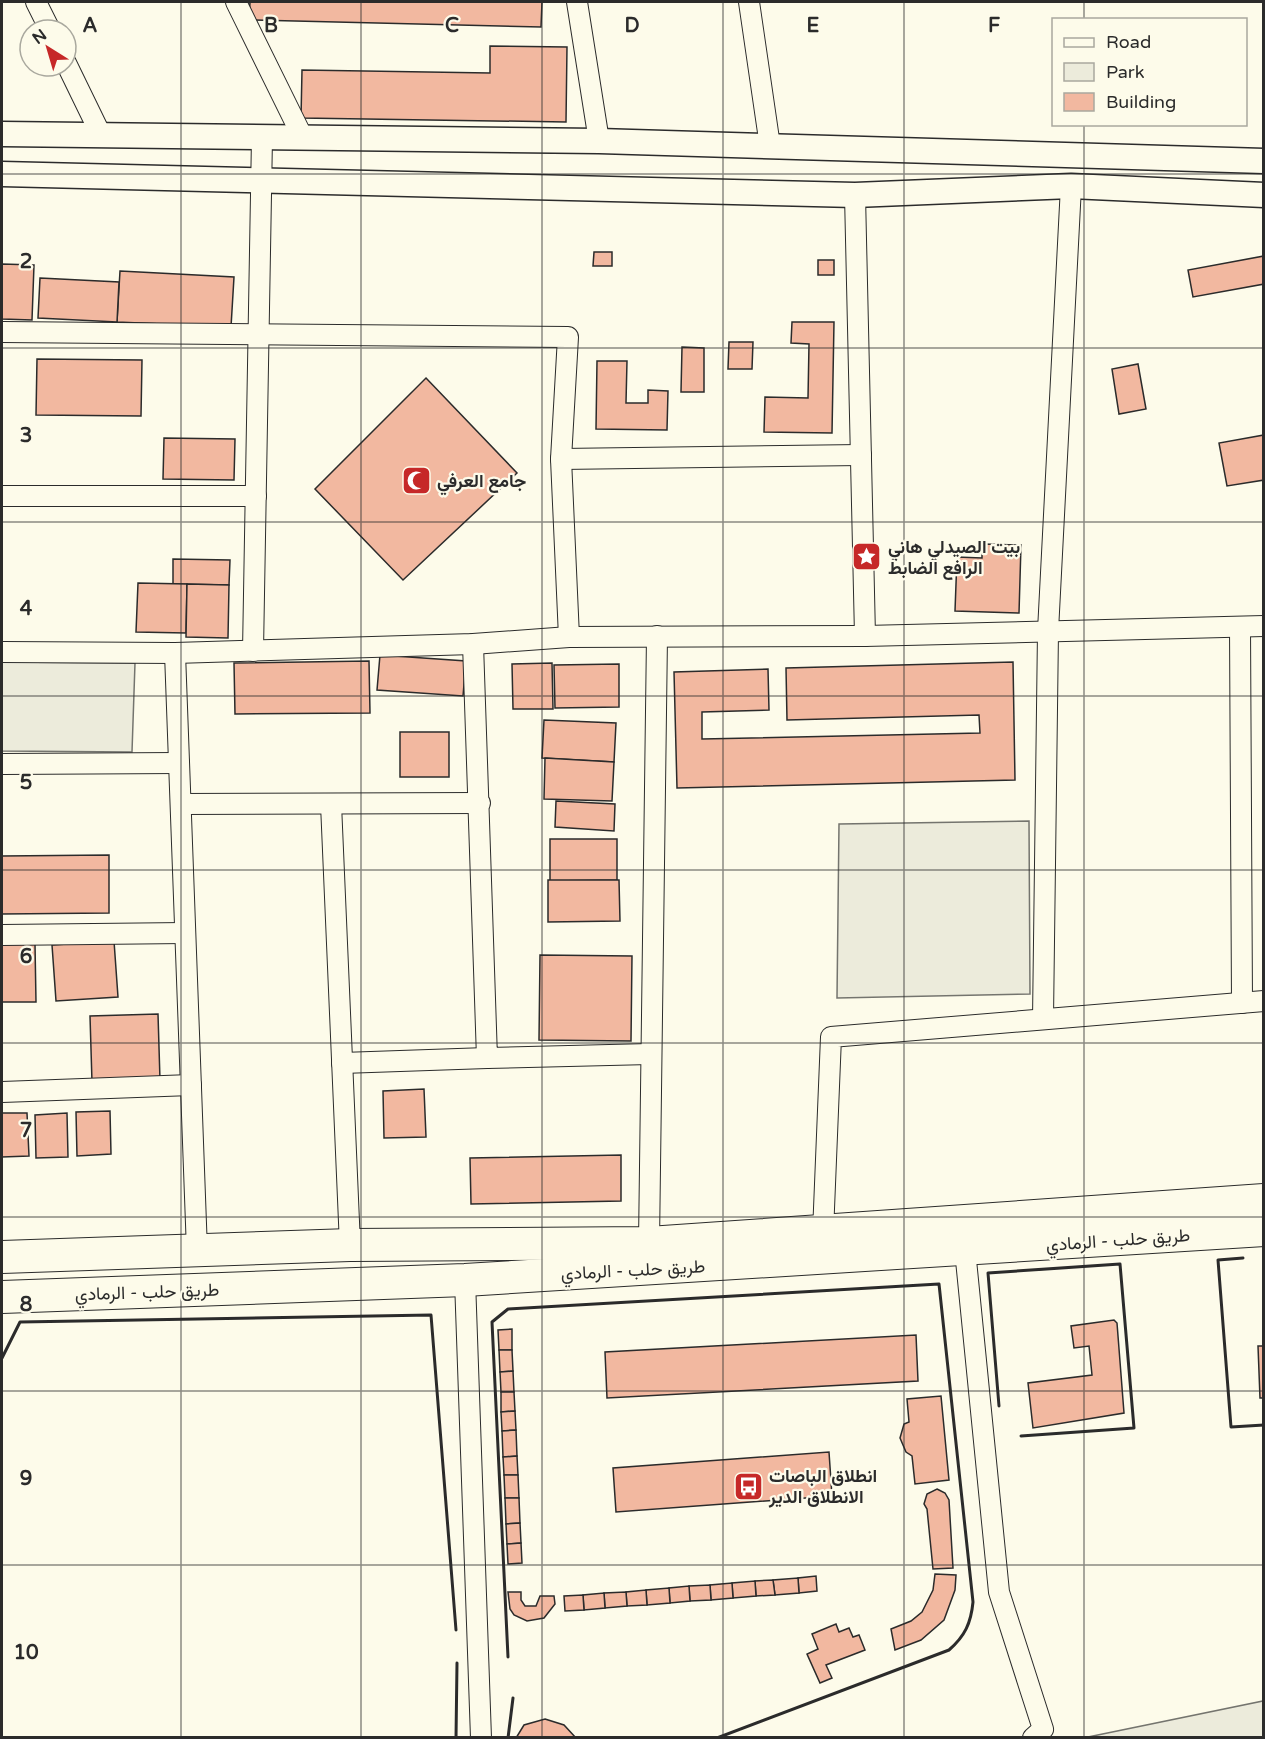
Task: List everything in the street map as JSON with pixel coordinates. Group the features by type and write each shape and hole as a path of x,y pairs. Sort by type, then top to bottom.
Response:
{"highway":[{"name":"طريق حلب - الرمادي","path":"2,1257 350,1245 649,1243 823,1233 1263,1200"},
{"name":"طريق حلب - الرمادي","path":"2,1297 465,1280 1263,1230"}],"street":[{"path":"36,2 44,18"},
{"path":"236,2 303,138"},
{"path":"577,2 598,141"},
{"path":"748,2 770,146"},
{"path":"73,78 101,135"},
{"path":"2,132 598,141 1263,161"},
{"path":"253,651 262,137"},
{"path":"2,174 855,195 1071,186 1263,195"},
{"path":"1043,1019 1048,631 1071,186"},
{"path":"855,195 865,636"},
{"path":"2,332 259,332 568,337 561,459 569,637"},
{"path":"561,459 861,455"},
{"path":"2,496 256,496"},
{"path":"2,652 175,653 473,644 569,637 865,636 1263,626"},
{"path":"1240,627 1242,1003"},
{"path":"649,1243 657,636"},
{"path":"473,644 487,1058"},
{"path":"175,653 197,1251"},
{"path":"2,764 179,763"},
{"path":"181,804 480,803"},
{"path":"331,804 350,1245"},
{"path":"2,935 185,933"},
{"path":"823,1233 831,1037 1263,1001"},
{"path":"342,1063 650,1054"},
{"path":"2,1092 191,1085"},
{"path":"965,1250 999,1592 1042,1730 1033,1737"},
{"path":"465,1280 481,1737"}],"green space":[{"path":"2,662 135,663 132,752 2,751"},
{"path":"1029,821 1030,994 837,998 839,824"},
{"path":"1263,1701 1263,1737 1088,1737"}],"building":[{"path":"250,2 542,2 541,27 249,20"},
{"path":"490,46 567,47 566,122 301,118 302,70 490,73"},
{"path":"594,252 612,252 612,266 593,266"},
{"path":"1264,256 1264,284 1193,297 1188,270"},
{"path":"818,260 834,260 834,275 818,275"},
{"path":"2,264 34,265 32,320 2,319"},
{"path":"120,271 234,277 231,327 117,322"},
{"path":"40,278 119,282 117,322 38,318"},
{"path":"792,322 834,322 832,433 764,432 765,397 808,398 809,344 791,343"},
{"path":"729,342 753,342 752,369 728,369"},
{"path":"682,347 704,348 704,392 681,392"},
{"path":"37,359 142,360 141,416 36,415"},
{"path":"597,361 627,361 626,403 648,403 648,390 668,391 667,430 596,429"},
{"path":"1138,364 1146,409 1119,414 1112,369"},
{"name":"جامع العرفي","path":"426,378 517,473 403,580 315,489"},
{"path":"1264,435 1264,480 1227,486 1219,443"},
{"path":"164,438 235,439 234,480 163,479"},
{"path":"982,544 1021,545 1019,613 955,611 957,557 982,558"},
{"path":"173,559 230,560 229,585 173,584"},
{"path":"138,583 187,584 186,633 136,632"},
{"path":"187,584 229,585 228,638 186,637"},
{"path":"380,655 466,661 463,696 377,690"},
{"path":"369,661 370,713 235,714 234,663"},
{"path":"1013,662 1015,780 677,788 674,672 768,669 769,710 702,712 702,739 980,733 979,715 787,720 786,668"},
{"path":"552,663 553,709 513,709 512,664"},
{"path":"619,664 619,707 555,708 554,665"},
{"path":"544,720 616,723 614,762 542,758"},
{"path":"400,732 449,732 449,777 400,777"},
{"path":"545,758 614,762 612,801 544,799"},
{"path":"556,801 615,804 614,831 555,827"},
{"path":"550,839 617,839 617,880 550,881"},
{"path":"109,855 109,913 2,914 2,856"},
{"path":"548,880 619,880 620,921 548,922"},
{"path":"114,941 118,997 56,1001 52,945"},
{"path":"2,944 35,944 36,1002 2,1002"},
{"path":"540,955 632,956 631,1041 539,1040"},
{"path":"158,1014 160,1080 92,1082 90,1016"},
{"path":"424,1089 426,1137 384,1138 383,1091"},
{"path":"110,1111 111,1154 77,1156 76,1112"},
{"path":"2,1113 27,1113 29,1156 2,1157"},
{"path":"67,1113 68,1157 36,1158 35,1115"},
{"path":"621,1155 621,1201 471,1204 470,1158"},
{"path":"1114,1320 1117,1323 1124,1413 1033,1428 1028,1383 1092,1375 1089,1346 1074,1348 1071,1326"},
{"path":"512,1329 512,1350 499,1350 498,1330"},
{"path":"916,1335 918,1381 607,1398 605,1352"},
{"path":"1258,1346 1264,1346 1264,1398 1260,1398"},
{"path":"499,1350 512,1350 513,1371 500,1372"},
{"path":"513,1371 514,1392 501,1392 500,1372"},
{"path":"501,1392 514,1392 515,1411 501,1412"},
{"path":"941,1396 949,1480 915,1484 912,1456 906,1452 900,1438 904,1424 909,1422 907,1399"},
{"path":"515,1411 516,1430 502,1431 501,1412"},
{"path":"516,1430 517,1456 503,1457 502,1431"},
{"path":"829,1452 832,1496 616,1512 613,1468"},
{"path":"517,1456 518,1475 504,1475 503,1457"},
{"path":"504,1475 518,1475 519,1498 505,1498"},
{"path":"937,1489 945,1493 949,1500 953,1568 933,1569 927,1509 924,1504 927,1494"},
{"path":"505,1498 519,1498 520,1523 506,1524"},
{"path":"520,1523 521,1543 507,1544 506,1524"},
{"path":"521,1543 522,1563 508,1564 507,1544"},
{"path":"935,1574 956,1575 955,1590 944,1620 921,1640 895,1650 891,1629 911,1621 922,1612 933,1590"},
{"path":"816,1576 817,1591 799,1593 798,1578"},
{"path":"798,1578 799,1593 775,1595 773,1580"},
{"path":"773,1580 775,1595 756,1596 755,1581"},
{"path":"755,1581 756,1596 733,1598 732,1583"},
{"path":"732,1583 733,1598 711,1600 710,1585"},
{"path":"710,1585 711,1600 690,1601 689,1586"},
{"path":"689,1586 690,1601 670,1603 669,1588"},
{"path":"669,1588 670,1603 647,1605 646,1590"},
{"path":"646,1590 647,1605 627,1606 626,1592"},
{"path":"508,1592 521,1592 521,1600 525,1606 536,1606 540,1596 554,1596 555,1604 544,1618 527,1621 514,1615 510,1609"},
{"path":"626,1592 627,1606 605,1608 604,1593"},
{"path":"604,1593 605,1608 584,1610 583,1595"},
{"path":"583,1595 584,1610 565,1611 564,1596"},
{"path":"836,1624 839,1632 849,1628 853,1637 859,1635 865,1650 826,1665 832,1678 820,1683 807,1654 818,1649 812,1634"},
{"path":"545,1719 564,1725 576,1738 516,1738 524,1725"}],"wall":[{"path":"1243,1258 1218,1260 1231,1427 1264,1425"},
{"path":"999,1406 988,1273 1120,1264 1134,1428 1021,1436"},
{"path":"508,1657 492,1322 508,1309 939,1284 973,1602 966,1629 949,1650 717,1738"},
{"path":"2,1358 20,1322 431,1315 456,1630"},
{"path":"456,1738 457,1663"},
{"path":"508,1738 513,1698"}],"place":[{"name":"جامع العرفي","path":"416,481"},
{"name":"بيت الصيدلي هاني الرافع الضابط","path":"867,557"},
{"name":"انطلاق الباصات الانطلاق الدير","path":"748,1486"}]}
